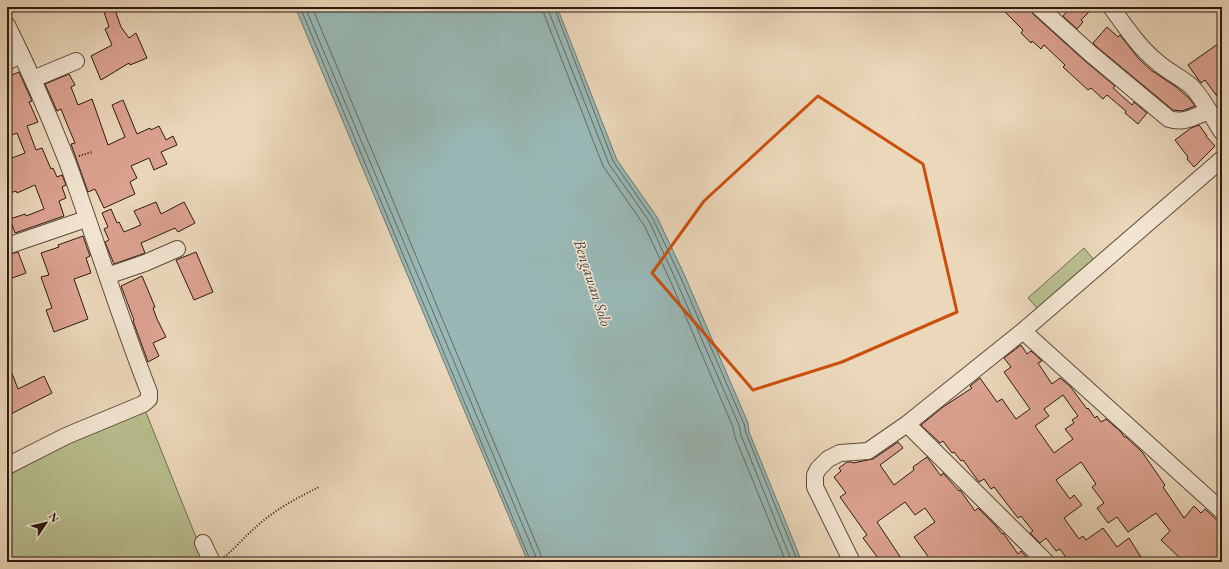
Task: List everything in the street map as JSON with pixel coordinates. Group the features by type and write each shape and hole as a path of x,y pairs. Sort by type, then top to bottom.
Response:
{"street":[{"path":"1039,7 1169,119 1183,121 1208,111"},
{"path":"1111,7 1135,41 1144,51 1156,62 1190,86 1200,98 1222,132"},
{"path":"7,25 22,54 66,160 106,276 149,392 149,399 143,404 66,436 7,466"},
{"path":"7,62 22,54"},
{"path":"33,80 76,61"},
{"path":"852,562 816,487 815,475 818,469 828,459 840,453 868,451 907,424 1023,331 1222,159"},
{"path":"7,246 86,219"},
{"path":"106,276 145,263 177,249"},
{"path":"1023,331 1222,511"},
{"path":"907,424 1046,562"},
{"path":"203,543 217,560"}],"path":[{"path":"217,560 236,548 256,526 291,502 319,487"}],"highlighted area":[{"path":"818,96 923,164 957,312 842,362 753,390 652,273 704,201"}],"green space":[{"path":"1084,248 1094,260 1038,309 1028,298"},
{"path":"145,410 206,562 7,562 7,476 67,444"}],"water":[{"name":"Bengawan Solo","path":"295,7 557,7 617,160 657,217 684,274 748,423 749,432 802,562 528,562"}],"building":[{"path":"114,7 121,27 129,38 136,33 147,58 130,65 129,63 101,80 91,56 112,45 105,29 109,27 103,9"},
{"path":"1000,7 1029,7 1033,14 1115,86 1113,88 1132,105 1134,102 1147,113 1138,124 1125,113 1126,111 1107,95 1103,99 1091,88 1088,90 1063,67 1065,65 1044,45 1041,49 1032,41 1031,43 1021,33 1023,30"},
{"path":"1071,7 1094,7 1081,20 1083,22 1077,29 1063,16"},
{"path":"1107,27 1118,37 1120,35 1139,59 1153,72 1176,87 1189,98 1195,106 1182,111 1173,110 1097,47 1093,43"},
{"path":"1222,41 1222,103 1205,80 1201,83 1188,65"},
{"path":"19,72 32,101 29,102 38,122 27,126 36,150 42,148 51,169 53,168 57,177 62,175 66,185 62,187 66,198 59,201 64,216 15,233 10,219 25,214 26,216 44,209 35,185 17,193 16,191 7,194 7,160 25,153 17,133 7,137 7,117 10,116 7,108 7,77"},
{"path":"69,74 75,85 71,87 78,105 92,99 108,145 125,137 112,105 123,100 137,134 159,126 166,140 173,136 177,145 161,152 167,164 154,170 149,158 131,166 137,178 130,182 135,194 104,208 95,189 88,192 71,144 75,143 61,109 57,111 45,84"},
{"path":"1199,125 1215,146 1194,167 1175,140 1191,128"},
{"path":"156,202 161,214 184,202 195,223 178,232 175,228 141,243 145,253 114,264 105,242 109,240 104,229 108,227 102,213 111,209 117,223 119,222 124,232 141,225 134,211"},
{"path":"83,236 90,256 86,258 91,273 74,279 88,319 54,332 46,310 52,308 41,277 49,275 41,253"},
{"path":"18,252 26,273 7,280 7,255"},
{"path":"196,252 213,292 194,300 176,260"},
{"path":"142,276 155,307 153,308 157,319 166,337 153,343 159,356 148,362 121,286"},
{"path":"1021,345 1027,354 1031,351 1042,361 1038,363 1052,384 1060,378 1070,386 1095,418 1097,416 1101,422 1106,419 1142,452 1165,485 1163,487 1184,518 1194,506 1201,513 1205,509 1222,525 1222,562 1184,562 1161,540 1170,531 1156,513 1128,532 1117,517 1108,523 1097,508 1104,503 1092,487 1096,484 1081,462 1056,480 1070,499 1074,495 1082,505 1064,518 1079,539 1083,536 1086,540 1103,528 1117,547 1129,538 1144,562 1069,562 1060,549 1056,551 1046,538 1040,543 1030,533 1033,531 1021,516 1018,518 994,487 991,489 984,479 979,482 963,460 961,461 954,452 952,453 943,441 940,443 921,425 943,407 972,388 970,386 980,378 997,402 1002,399 1016,419 1030,409 1004,372 1011,367 1004,358","holes":["1063,395 1078,416 1072,420 1074,423 1065,429 1073,439 1054,453 1035,426 1049,416 1044,409"]},
{"path":"7,363 18,389 44,376 52,393 7,416"},
{"path":"898,442 903,448 880,465 894,485 914,470 913,467 927,457 941,476 943,473 959,491 960,490 975,511 978,508 1002,534 1003,533 1018,554 1021,551 1031,562 932,562 914,537 935,522 925,508 915,515 905,502 877,522 901,558 896,562 881,562 863,538 867,535 840,497 846,493 834,477 841,471 839,468 847,462 853,463 873,459"}]}
